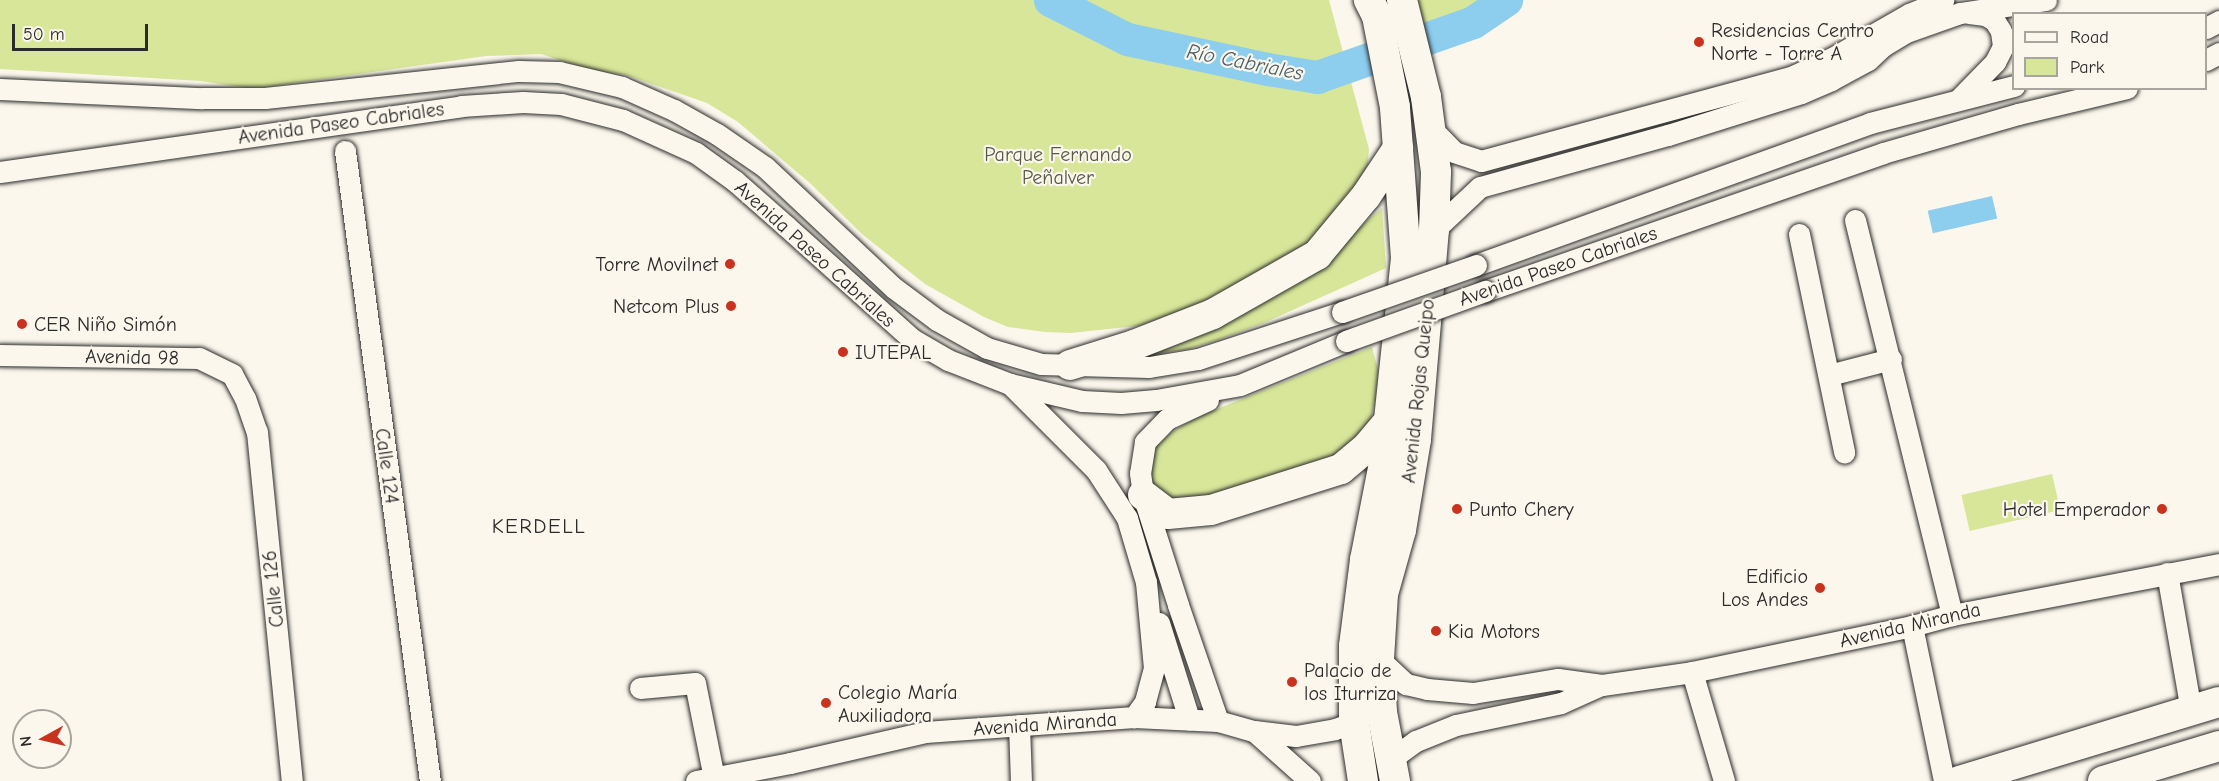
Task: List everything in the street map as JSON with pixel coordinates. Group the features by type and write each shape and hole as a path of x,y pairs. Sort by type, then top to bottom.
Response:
{"street":[{"path":"1428,111 1454,152 1482,161 1793,76 1832,58 1909,14 1952,6 2046,0"},
{"name":"Avenida Rojas Queipo","path":"1393,770 1382,712 1379,660 1383,594 1401,530 1416,439 1434,230 1436,172 1428,111 1404,6"},
{"path":"1434,230 1480,187 1668,135 1801,93 1868,60 1883,46 1952,6 1985,15 1994,20 2001,31 2003,46 1995,63 1959,99"},
{"name":"Avenida Rojas Queipo","path":"1363,781 1354,722 1354,646 1365,560 1379,498 1390,420 1406,258 1395,107 1373,8"},
{"name":"Avenida Paseo Cabriales","path":"0,88 202,98 265,98 519,71 560,72 622,87 674,110 717,134 765,167 894,288 937,320 987,348 1041,364 1149,367 1198,359 1342,312 1870,123 2012,86"},
{"name":"Avenida Paseo Cabriales","path":"0,172 461,106 523,102 561,104 623,120 696,153 752,196 912,339 948,360 1010,384 1082,400 1121,403 1202,394 1240,385 1346,340 1883,153 2018,114 2119,90"},
{"path":"1070,365 1134,345 1213,314 1317,255 1366,196 1398,148"},
{"name":"Calle 124","path":"345,151 430,781"},
{"path":"1855,220 1891,359 1952,615"},
{"path":"1799,234 1844,452"},
{"name":"Avenida 98","path":"0,355 199,358 217,364 232,374 245,398"},
{"path":"1829,375 1891,359"},
{"path":"1010,384 1096,470 1127,518 1190,719"},
{"path":"1218,721 1143,495 1140,473 1145,442 1167,419 1240,385"},
{"name":"Calle 126","path":"245,398 257,432 292,781"},
{"path":"1143,495 1168,513 1211,510 1341,469 1368,446 1390,420"},
{"name":"Avenida Miranda","path":"1393,770 1416,741 1455,725 1561,703 1602,685 1692,672 1912,626 1952,615 2219,564"},
{"path":"1959,781 2205,706 2167,573"},
{"path":"1134,717 1145,702 1154,669 1146,582"},
{"path":"1912,626 1944,781"},
{"name":"Avenida Miranda","path":"1379,660 1406,684 1427,689 1473,693 1558,679 1602,685"},
{"path":"1692,672 1724,781"},
{"path":"640,688 696,683 705,779"},
{"name":"Avenida Miranda","path":"705,779 925,732 1134,717 1218,721 1254,731 1296,736 1335,729 1354,722"},
{"path":"1019,726 1021,781"},
{"path":"1254,731 1310,781"},
{"path":"2105,781 2219,746"}],"green space":[{"name":"Parque Fernando Peñalver","path":"0,0 1329,0 1369,149 1367,175 1321,231 1299,252 1235,292 1155,324 1071,333 1045,332 1008,327 984,317 925,284 862,234 811,184 738,122 707,103 626,75 590,70 541,54 486,56 253,89 201,81 0,69"},
{"path":"1416,0 1510,0 1454,33 1427,43"},
{"path":"1382,208 1386,268 1264,323 1218,340 1188,349 1139,356 1346,239"},
{"path":"1372,347 1378,370 1376,397 1371,418 1359,436 1326,462 1193,501 1173,502 1153,485 1150,469 1153,449 1172,432 1197,417"},
{"path":"2052,474 2060,510 1970,531 1961,495"}],"water":[{"path":"1992,196 1997,218 1933,233 1928,211"}],"waterway":[{"name":"Río Cabriales","path":"1050,0 1127,39 1267,69 1317,77 1473,22 1506,0"}],"place":[{"name":"Residencias Centro Norte - Torre A","path":"1699,42"},
{"name":"Torre Movilnet","path":"730,264"},
{"name":"Netcom Plus","path":"731,306"},
{"name":"CER Niño Simón","path":"22,324"},
{"name":"IUTEPAL","path":"843,352"},
{"name":"Punto Chery","path":"1457,509"},
{"name":"Hotel Emperador","path":"2162,509"},
{"name":"Edificio Los Andes","path":"1820,588"},
{"name":"Kia Motors","path":"1436,631"},
{"name":"Palacio de los Iturriza","path":"1292,682"},
{"name":"Colegio María Auxiliadora","path":"826,703"}],"district":[{"name":"KERDELL","path":"539,526"}]}
